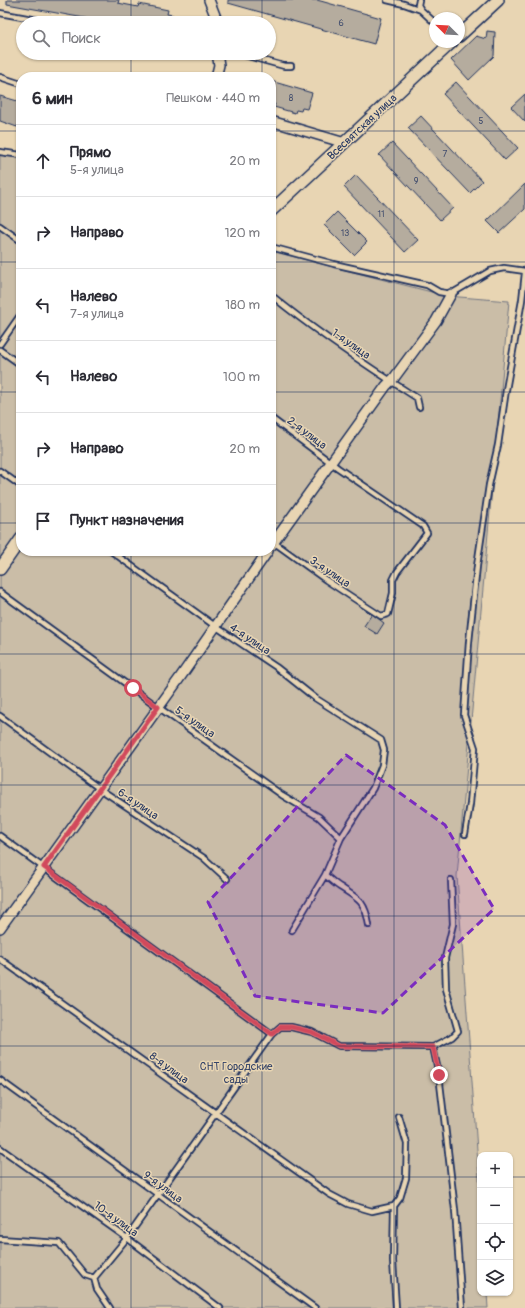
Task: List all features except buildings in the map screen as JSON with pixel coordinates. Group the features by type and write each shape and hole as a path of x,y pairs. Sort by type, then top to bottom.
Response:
{"street":[{"path":"209,0 215,16"},
{"path":"465,30 498,0"},
{"name":"Всесвятская улица","path":"276,207 446,48"},
{"path":"217,72 219,65 218,60"},
{"path":"276,122 345,143"},
{"path":"276,538 386,386 391,382 436,321 451,294"},
{"path":"0,569 16,546"},
{"path":"0,928 264,556"}],"lane":[{"path":"387,0 420,10 429,18"},
{"path":"419,0 418,5 420,10"},
{"path":"0,13 16,16"},
{"path":"262,60 284,66 291,66"},
{"path":"0,78 16,83"},
{"path":"0,152 16,154"},
{"path":"0,226 16,237"},
{"path":"276,248 334,264 427,285 439,292 451,294 490,271 504,268 525,272 522,300 498,445 483,521 475,581 464,715 475,748 466,834"},
{"name":"1-я улица","path":"276,299 316,330 391,382 417,398 419,407"},
{"path":"0,344 16,321"},
{"path":"0,350 16,361"},
{"name":"2-я улица","path":"276,422 374,494 423,526 427,533 397,572 393,580 393,593 388,614 381,616"},
{"path":"0,471 16,482"},
{"name":"3-я улица","path":"276,546 381,616"},
{"name":"4-я улица","path":"118,556 215,626 276,667 315,698 381,740 384,750 382,764 373,788 341,838"},
{"name":"5-я улица","path":"0,592 282,795 319,817 341,838"},
{"name":"6-я улица","path":"0,716 100,789 204,858 227,879"},
{"path":"0,836 272,1034"},
{"path":"292,930 325,875 341,838"},
{"path":"325,875 339,887 351,893 361,902 367,914 369,924"},
{"path":"94,1278 127,1238 272,1034 280,1027 291,1027 312,1032 339,1046 433,1047 452,1037 458,1031 446,989 445,958 453,924 451,880"},
{"name":"8-я улица","path":"0,959 329,1194 348,1204 372,1211 394,1206"},
{"path":"433,1047 439,1075 455,1210 462,1308"},
{"name":"9-я улица","path":"0,1080 316,1308"},
{"path":"396,1308 393,1261 394,1206 400,1198 406,1178 407,1144 399,1117"},
{"name":"10-я улица","path":"0,1148 127,1238 220,1308"},
{"path":"0,1239 59,1243 85,1275 94,1278"},
{"path":"94,1278 97,1290 110,1308"}],"highlighted area":[{"path":"346,755 445,825 494,909 383,1013 255,996 208,902"}],"green space":[{"name":"СНТ Городские сады","path":"0,152 16,154 16,556 276,556 276,252 447,296 509,301 457,876 477,1152 477,1296 487,1296 488,1308 0,1308"}],"route":[{"path":"133,688 158,707 44,867 272,1034 280,1027 291,1027 312,1032 339,1046 433,1047 439,1075"}]}
